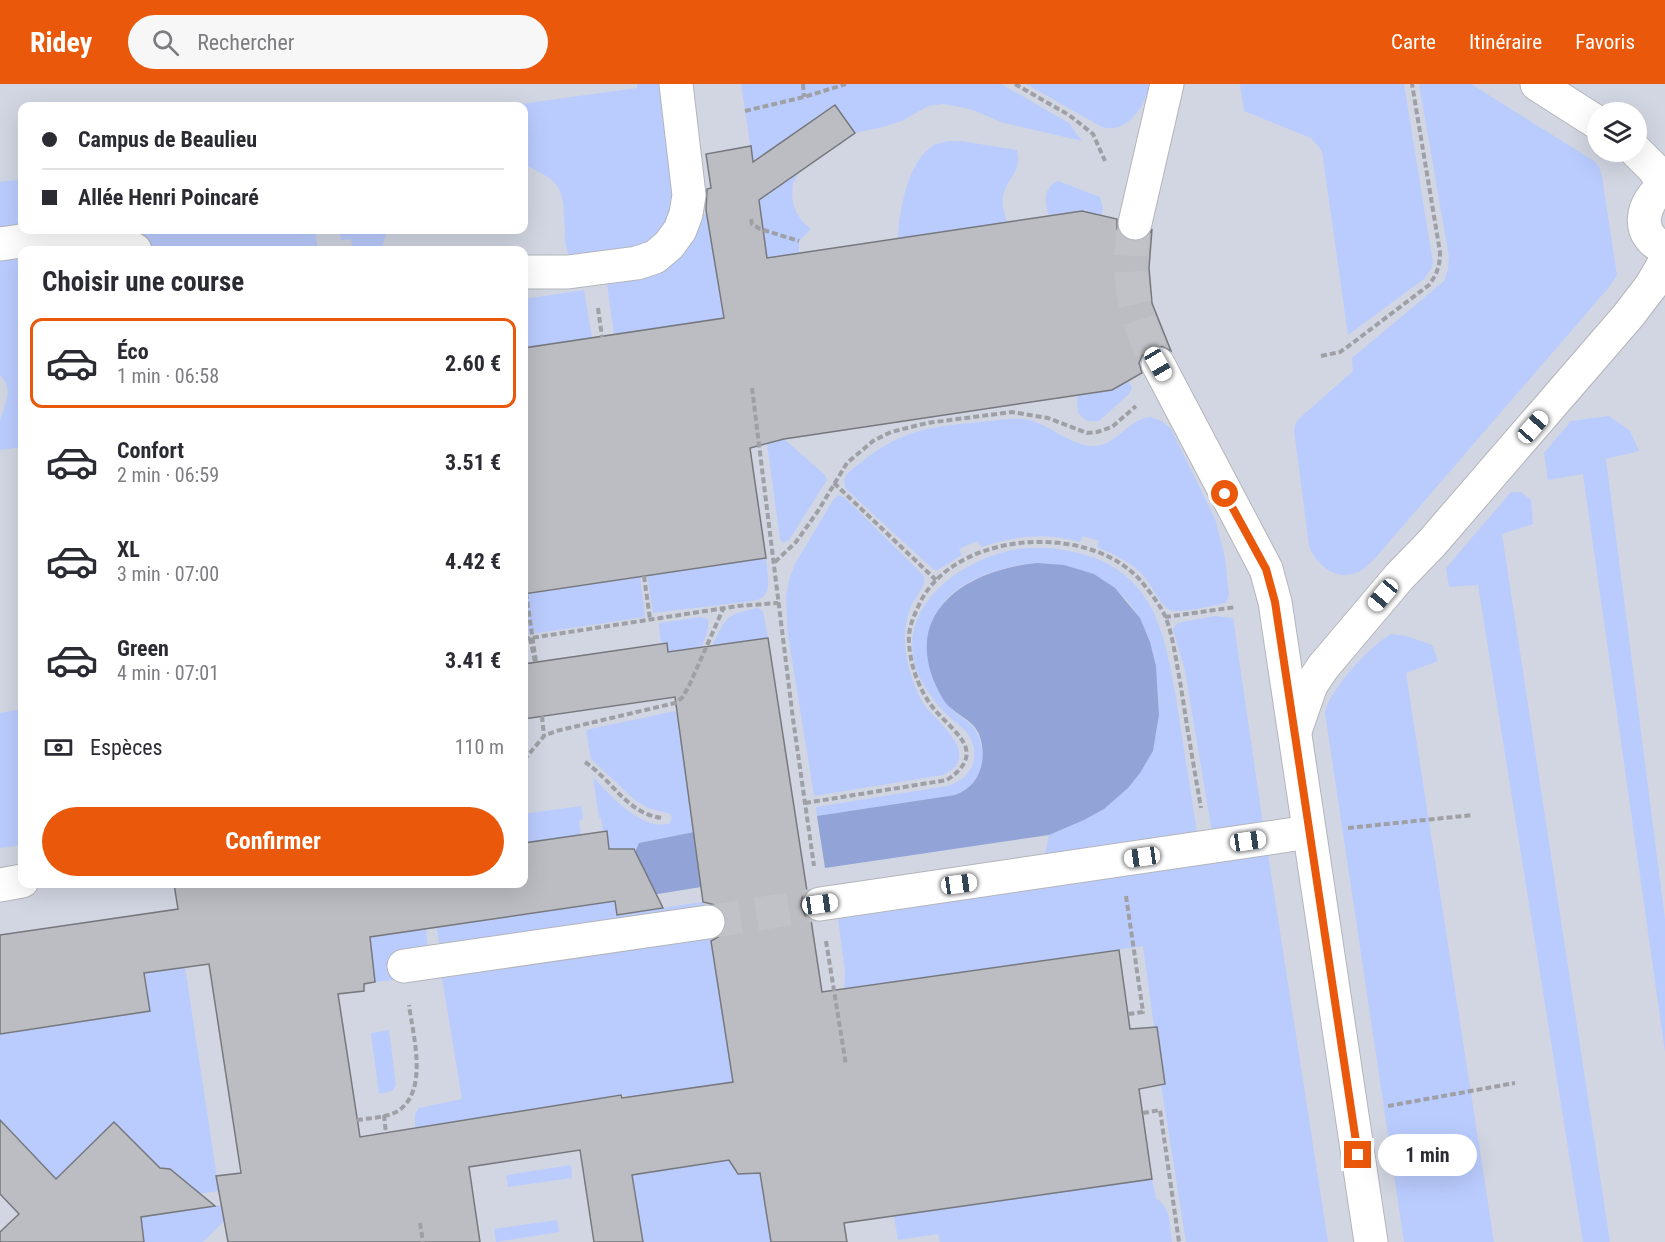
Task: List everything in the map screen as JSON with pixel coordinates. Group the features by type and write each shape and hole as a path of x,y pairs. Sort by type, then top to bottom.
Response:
{"street":[{"path":"528,272 568,272 637,263 656,257 669,245 680,230 686,214 689,195 676,84"},
{"path":"1136,223 1167,84"},
{"path":"1537,84 1587,116"},
{"path":"1647,162 1665,185 1648,201 1644,212 1647,231 1653,240 1665,248"},
{"path":"0,244 70,235 94,235 106,237 126,246"},
{"path":"1294,733 1311,685 1323,667 1628,316 1651,286 1665,262"},
{"path":"1162,371 1266,569 1275,602 1371,1242"},
{"path":"820,904 1309,832"},
{"path":"0,885 18,882"},
{"path":"404,966 708,922"}],"path":[{"path":"803,84 804,97"},
{"path":"745,111 846,84"},
{"path":"1015,84 1069,115 1093,134 1105,161"},
{"path":"1321,356 1340,352 1350,345 1429,285 1437,273 1440,252 1412,84"},
{"path":"751,219 752,224 760,229 799,241"},
{"path":"775,563 796,542 847,463 873,441 891,432 927,423 1012,412 1048,418 1087,433 1097,432 1112,427 1162,371"},
{"path":"752,388 814,870"},
{"path":"834,483 936,580"},
{"path":"805,803 947,780 959,772 965,761 966,750 962,737 931,705 913,669 909,651 909,633 922,597 936,580 960,562 994,548 1027,542 1063,544 1098,552 1137,576 1165,617 1177,667 1208,847"},
{"path":"644,576 650,619"},
{"path":"1165,617 1275,602"},
{"path":"528,607 536,662 530,638 650,619 723,609 738,606 778,603"},
{"path":"528,755 544,736 570,727 675,703 682,698 723,609"},
{"path":"542,716 544,736"},
{"path":"585,762 635,807 663,818"},
{"path":"1309,832 1473,815"},
{"path":"1120,860 1143,1011 1128,1014"},
{"path":"357,1120 396,1112 407,1102 414,1090 418,1073 404,966"},
{"path":"832,976 846,1065"},
{"path":"1352,1111 1515,1083"},
{"path":"1143,1113 1160,1110 1179,1242"},
{"path":"384,1116 386,1134"},
{"path":"420,1223 423,1242"}],"shaded area":[{"path":"0,84 1665,84 1665,1242 0,1242"},
{"path":"637,84 666,84 681,206 651,249 571,258 566,244 562,196 559,188 547,177 528,167 528,103 637,88"},
{"path":"741,84 1001,84 1069,123 1082,141 1004,123 970,109 943,104 928,106 902,121 855,133 835,106 793,183 792,197 795,209 811,229 799,241 799,253 743,262 761,217"},
{"path":"1026,84 1149,84 1144,101 1134,116 1119,127 1111,128 1102,127"},
{"path":"1240,84 1404,84 1433,263 1424,279 1348,335 1322,151 1311,138 1244,111"},
{"path":"1419,84 1471,84 1587,157 1587,162 1595,162 1602,177 1617,275 1610,286 1377,556 1358,572 1350,575 1335,573 1322,565 1309,546 1294,430 1296,422 1353,371 1352,358 1444,281 1449,257"},
{"path":"948,141 1017,150 1018,164 1007,184 1003,200 1007,222 898,238 900,214 911,174 925,152 934,145"},
{"path":"18,180 18,231 0,234 0,182"},
{"path":"1058,181 1100,197 1103,209 1093,247 1087,210 1049,215 1046,205 1047,191"},
{"path":"706,214 724,318 614,335 606,277 699,215"},
{"path":"119,234 316,234 317,246 146,246"},
{"path":"340,234 386,234 382,246 352,246 351,239 341,240"},
{"path":"18,254 18,448 0,450 0,421 8,391 0,375 0,256"},
{"path":"584,290 592,338 528,347 528,298"},
{"path":"1105,334 1132,388 1128,395 1099,421 1087,421 1078,413 1077,396 1113,390"},
{"path":"1609,416 1630,431 1639,451 1606,459 1665,919 1665,1052 1583,474 1548,480 1544,453 1571,421"},
{"path":"1150,417 1162,421 1171,429 1215,519 1225,557 1229,595 1226,603 1190,610 1170,610 1136,569 1097,547 1099,541 1083,536 1080,542 1042,536 1006,540 981,547 977,541 959,549 962,555 938,570 933,569 844,485 849,472 874,452 903,437 931,428 1022,419 1090,446 1107,443 1134,423"},
{"path":"784,439 825,475 827,480 789,540 783,543 780,539 767,443"},
{"path":"1511,492 1521,492 1531,500 1533,524 1502,534 1610,1242 1583,1242 1478,585 1449,587 1446,568"},
{"path":"838,495 845,498 923,575 923,586 912,604 906,623 905,642 908,662 921,700 954,740 959,750 959,759 954,767 943,775 814,796 788,635 786,597 795,564"},
{"path":"1050,548 1084,555 1111,566 1132,581 1147,600 1158,623 1173,679 1197,833 1045,855 1049,835 1095,813 1131,784 1144,766 1153,745 1158,721 1158,693 1153,656 1142,623 1133,608 1107,583 1077,569 1051,564 1024,565 997,570 969,582 945,600 931,624 929,654 939,690 949,707 972,726 980,739 982,764 973,783 955,795 817,816 816,807 947,786 954,784 969,772 974,760 971,740 966,732 939,706 920,678 913,655 913,633 920,613 932,595 967,567 1013,550"},
{"path":"766,558 768,585 767,591 760,599 653,613 647,575"},
{"path":"1037,563 1064,565 1094,574 1115,588 1140,618 1150,642 1156,666 1159,715 1153,751 1140,773 1128,788 1104,809 1049,835 825,868 817,816 955,795 964,791 976,778 982,761 982,743 972,724 951,709 943,699 930,670 927,645 932,622 943,603 961,588 984,576 1009,568"},
{"path":"640,576 645,617 528,634 528,593"},
{"path":"758,608 763,611 768,638 712,646 728,618 739,612"},
{"path":"1214,616 1233,618 1263,824 1212,832 1185,671 1173,629 1178,623"},
{"path":"700,617 708,619 706,636 675,697 667,643 661,644 659,623"},
{"path":"1391,634 1406,636 1432,645 1438,661 1406,673 1494,1242 1404,1242 1325,713 1334,693 1352,669"},
{"path":"18,710 18,846 0,848 0,713"},
{"path":"675,711 679,720 694,832 640,843 635,852 610,857 599,817 593,777 617,802 638,817 660,825 670,823 672,817 670,814 648,808 636,801 591,759 586,730"},
{"path":"581,806 583,819 579,821 581,835 528,842 528,813"},
{"path":"694,832 701,887 627,899 635,852 639,843"},
{"path":"1268,854 1328,1242 1186,1242 1161,1085 1165,1084 1157,1027 1154,1027 1143,946 844,989 845,972 838,919"},
{"path":"615,901 617,914 704,902 705,910 440,950 437,928"},
{"path":"426,929 428,952 390,957 393,980 375,982 370,937"},
{"path":"710,937 733,1082 630,1097 621,1095 415,1129 415,1114 419,1108 462,1099 442,978"},
{"path":"185,967 219,1191 162,1199 56,1179 0,1120 0,1034 150,1011 145,973"},
{"path":"389,1030 396,1085 392,1091 379,1094 371,1033"},
{"path":"733,1159 732,1165 738,1174 748,1173 758,1160 771,1242 643,1242 632,1174"},
{"path":"571,1165 572,1178 508,1187 506,1175"},
{"path":"1152,1179 1156,1198 1167,1212 1172,1242 940,1242 938,1234 898,1240 894,1216"},
{"path":"222,1205 224,1221 203,1242 144,1242 141,1217"},
{"path":"557,1220 559,1232 496,1242 494,1229"}],"building":[{"path":"835,105 855,133 759,200 767,258 1082,211 1117,219 1117,229 1130,241 1141,241 1152,229 1149,268 1152,303 1171,351 1159,345 1149,348 1139,363 1142,373 1112,390 784,439 750,448 766,558 528,593 528,347 724,318 706,210 707,189 711,188 706,154 751,146 753,162"},
{"path":"768,638 807,891 802,898 801,906 805,915 811,920 822,992 1119,950 1130,1029 1157,1027 1165,1084 1139,1089 1152,1179 844,1223 847,1242 771,1242 760,1173 738,1174 729,1160 632,1175 643,1242 594,1242 580,1150 469,1167 480,1242 228,1242 216,1176 241,1173 209,964 144,973 150,1011 0,1034 0,935 178,909 175,888 528,888 528,842 607,831 609,849 634,849 663,908 617,915 615,901 370,937 375,982 364,984 364,991 338,994 360,1137 621,1095 622,1098 733,1082 711,941 720,936 726,928 727,920 722,910 715,905 703,902 675,697 528,718 528,663 667,643 668,652"},
{"path":"0,1120 56,1179 114,1122 160,1168 170,1169 215,1206 141,1217 144,1242 0,1242 0,1232 19,1214 0,1194"}],"tunnel":[{"path":"1135,223 1131,260 1133,295 1143,330 1158,364"},
{"path":"708,922 820,904"}],"route":[{"path":"1225,494 1266,569 1275,602 1358,1155"}]}
